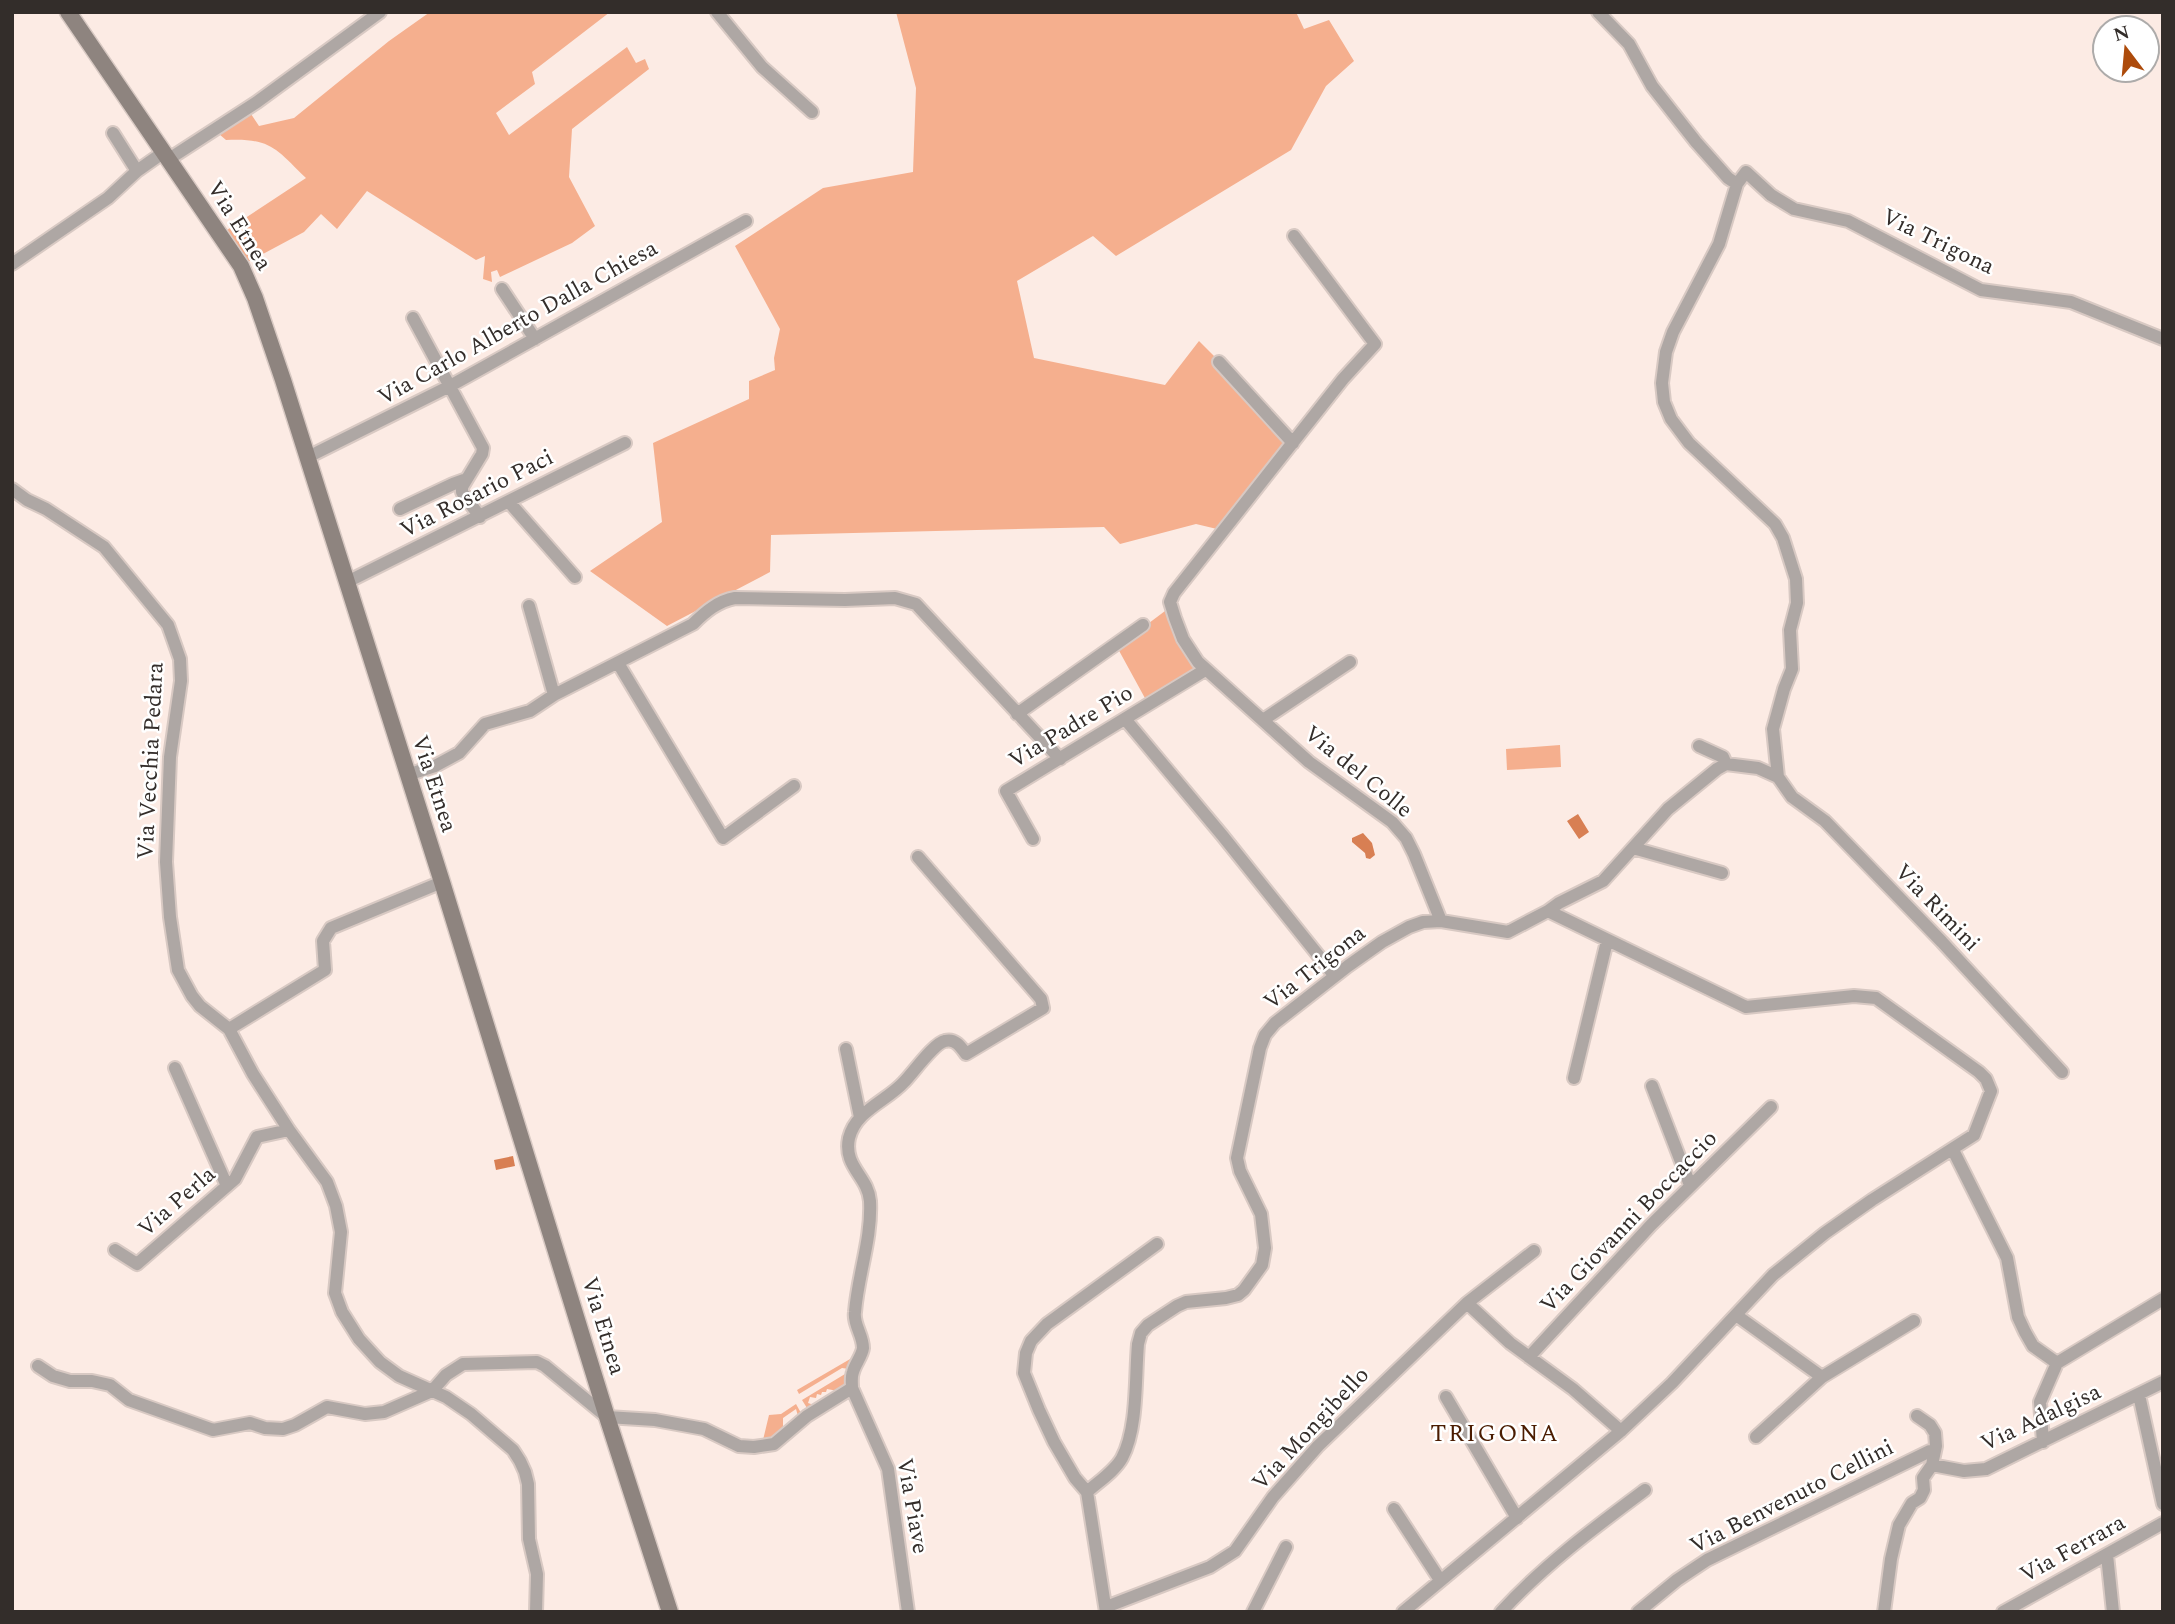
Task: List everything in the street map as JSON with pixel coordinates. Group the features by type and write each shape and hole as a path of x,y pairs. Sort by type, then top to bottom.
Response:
{"main road":[{"name":"Via Etnea","path":"68,12 241,266 263,320 670,1612"}],"street":[{"path":"12,264 108,198 136,171 257,102 380,12"},
{"path":"717,12 762,66 812,112"},
{"path":"1598,12 1629,44 1652,86 1696,142 1728,178 1737,184 1718,244 1673,332 1666,352 1662,383 1664,402 1671,419 1689,443 1774,524 1783,538 1796,579 1797,603 1790,630 1792,669 1773,729 1778,777"},
{"path":"113,133 136,171"},
{"name":"Via Trigona","path":"1737,184 1746,172 1771,195 1794,209 1848,221 1981,290 2071,302 2163,338"},
{"name":"Via Carlo Alberto Dalla Chiesa","path":"307,457 450,386 746,221"},
{"name":"Via del Colle","path":"1294,236 1374,344 1343,379 1174,593 1170,602 1183,639 1205,670 1308,762 1391,821 1406,838 1441,921"},
{"path":"502,289 535,339"},
{"path":"413,318 483,448 482,454 464,480 462,492 480,517"},
{"path":"1219,362 1293,443"},
{"name":"Via Rosario Paci","path":"347,582 625,443"},
{"path":"400,509 464,480"},
{"name":"Via Vecchia Pedara","path":"12,488 104,547 162,616 173,635 180,659 181,681 170,757 166,862 178,970 200,1006 229,1029 253,1074 327,1182 341,1232 335,1293 342,1312 359,1339 380,1362 399,1376 446,1397 471,1414 513,1450 526,1472 529,1538 537,1574 536,1612"},
{"path":"509,502 575,577"},
{"path":"407,775 435,766 459,753 485,724 530,711 554,695 694,624 706,611 735,598 895,598 916,604 1060,760"},
{"path":"528,606 554,695"},
{"path":"1017,713 1143,625"},
{"path":"1263,720 1350,662"},
{"path":"618,663 723,838 794,786"},
{"name":"Via Padre Pio","path":"1033,839 1006,791 1205,670"},
{"path":"1125,719 1334,975"},
{"path":"1699,747 1723,757 1726,764"},
{"path":"1441,921 1508,932 1603,881 1668,809 1717,769 1726,764 1758,768 1778,777"},
{"name":"Via Rimini","path":"1778,777 1792,797 1825,821 2062,1072"},
{"path":"1633,848 1722,873"},
{"path":"38,1366 53,1376 70,1381 92,1381 110,1385 129,1400 213,1430 250,1423 265,1428 283,1429 327,1407 365,1414 384,1412 432,1391 446,1375 463,1364 537,1362 607,1417 655,1420 704,1429 739,1446 763,1447 774,1444 807,1416 852,1388 853,1371 863,1346 854,1313 864,1264 870,1198 866,1186 848,1157 853,1126 860,1117 903,1084 940,1043 946,1040 955,1042 966,1054 1043,1007 1041,999 919,857"},
{"path":"229,1029 325,970 323,941 331,928 442,882"},
{"path":"1404,1612 1621,1431 1672,1383 1773,1275 1872,1200 1974,1135 1992,1091 1986,1079 1876,999 1854,996 1746,1007 1548,911"},
{"name":"Via Trigona","path":"1087,1492 1121,1460 1128,1443 1141,1333 1186,1302 1238,1295 1262,1265 1265,1248 1261,1214 1240,1171 1237,1158 1265,1035 1275,1023 1334,975 1382,942 1423,922 1441,921"},
{"path":"1573,1078 1607,941"},
{"path":"846,1049 860,1117"},
{"path":"175,1068 227,1186"},
{"path":"1652,1086 1690,1185"},
{"name":"Via Giovanni Boccaccio","path":"1529,1357 1651,1225 1771,1107"},
{"name":"Via Perla","path":"115,1250 136,1264 235,1179 257,1137 289,1130"},
{"path":"1953,1150 2007,1258 2018,1317 2025,1332 2033,1346 2057,1363"},
{"path":"1106,1609 1087,1492 1075,1478 1039,1410 1024,1373 1026,1353 1031,1341 1047,1324 1157,1244"},
{"name":"Via Mongibello","path":"1106,1609 1210,1567 1235,1551 1273,1497 1318,1446 1467,1303 1534,1251"},
{"path":"2043,1441 2040,1402 2057,1363 2163,1299"},
{"path":"1467,1303 1510,1343 1573,1389 1621,1431"},
{"path":"1736,1315 1822,1377"},
{"path":"1756,1437 1822,1377 1914,1321"},
{"name":"Via Adalgisa","path":"1932,1465 1964,1471 1986,1469 2163,1382"},
{"name":"Via Piave","path":"852,1388 888,1469 908,1612"},
{"path":"2139,1395 2163,1504"},
{"path":"1446,1397 1517,1518"},
{"path":"1884,1612 1891,1559 1899,1525 1912,1503 1920,1498 1924,1490 1923,1478 1932,1465 1935,1451 1935,1433 1930,1425 1917,1416"},
{"name":"Via Benvenuto Cellini","path":"1638,1612 1707,1560 1930,1451 1935,1451"},
{"path":"1501,1612 1523,1587 1573,1544 1644,1490"},
{"path":"1394,1509 1440,1580"},
{"name":"Via Ferrara","path":"2003,1612 2163,1524"},
{"path":"1253,1612 1286,1547"},
{"path":"2107,1555 2113,1612"}],"shaded area":[{"path":"430,12 610,12 532,72 535,84 496,113 509,135 627,47 636,63 645,59 649,69 572,129 569,177 595,226 572,243 500,277 497,270 491,272 492,282 483,279 485,256 476,260 367,191 337,229 321,214 304,232 248,262 227,230 306,178 271,147 253,141 226,140 219,134 251,114 259,126 294,118 389,41"},
{"path":"896,12 1296,12 1304,29 1329,20 1354,61 1326,86 1291,150 1116,256 1093,236 1017,281 1034,358 1165,385 1199,341 1215,357 1212,361 1285,445 1217,529 1196,524 1120,544 1104,527 771,535 770,572 667,626 590,571 662,522 653,443 749,399 749,381 775,370 774,358 780,329 735,246 823,188 913,172 916,88"},
{"path":"1165,611 1175,637 1197,669 1146,700 1117,647"},
{"path":"1560,745 1561,767 1507,770 1506,749"},
{"path":"1578,814 1589,832 1579,839 1567,821"},
{"path":"1363,833 1372,843 1375,855 1370,859 1352,842 1352,838"},
{"path":"513,1156 515,1166 496,1170 494,1160"},
{"path":"857,1355 849,1369 842,1368 799,1394 797,1390"},
{"path":"845,1374 848,1379 838,1391 827,1389 821,1395 817,1394 816,1398 810,1397 808,1403 814,1405 807,1408 802,1400"},
{"path":"796,1404 801,1413 798,1416 796,1409 783,1418 783,1429 763,1440 769,1415 781,1414"}],"district":[{"name":"TRIGONA","path":"1495,1434"}]}
